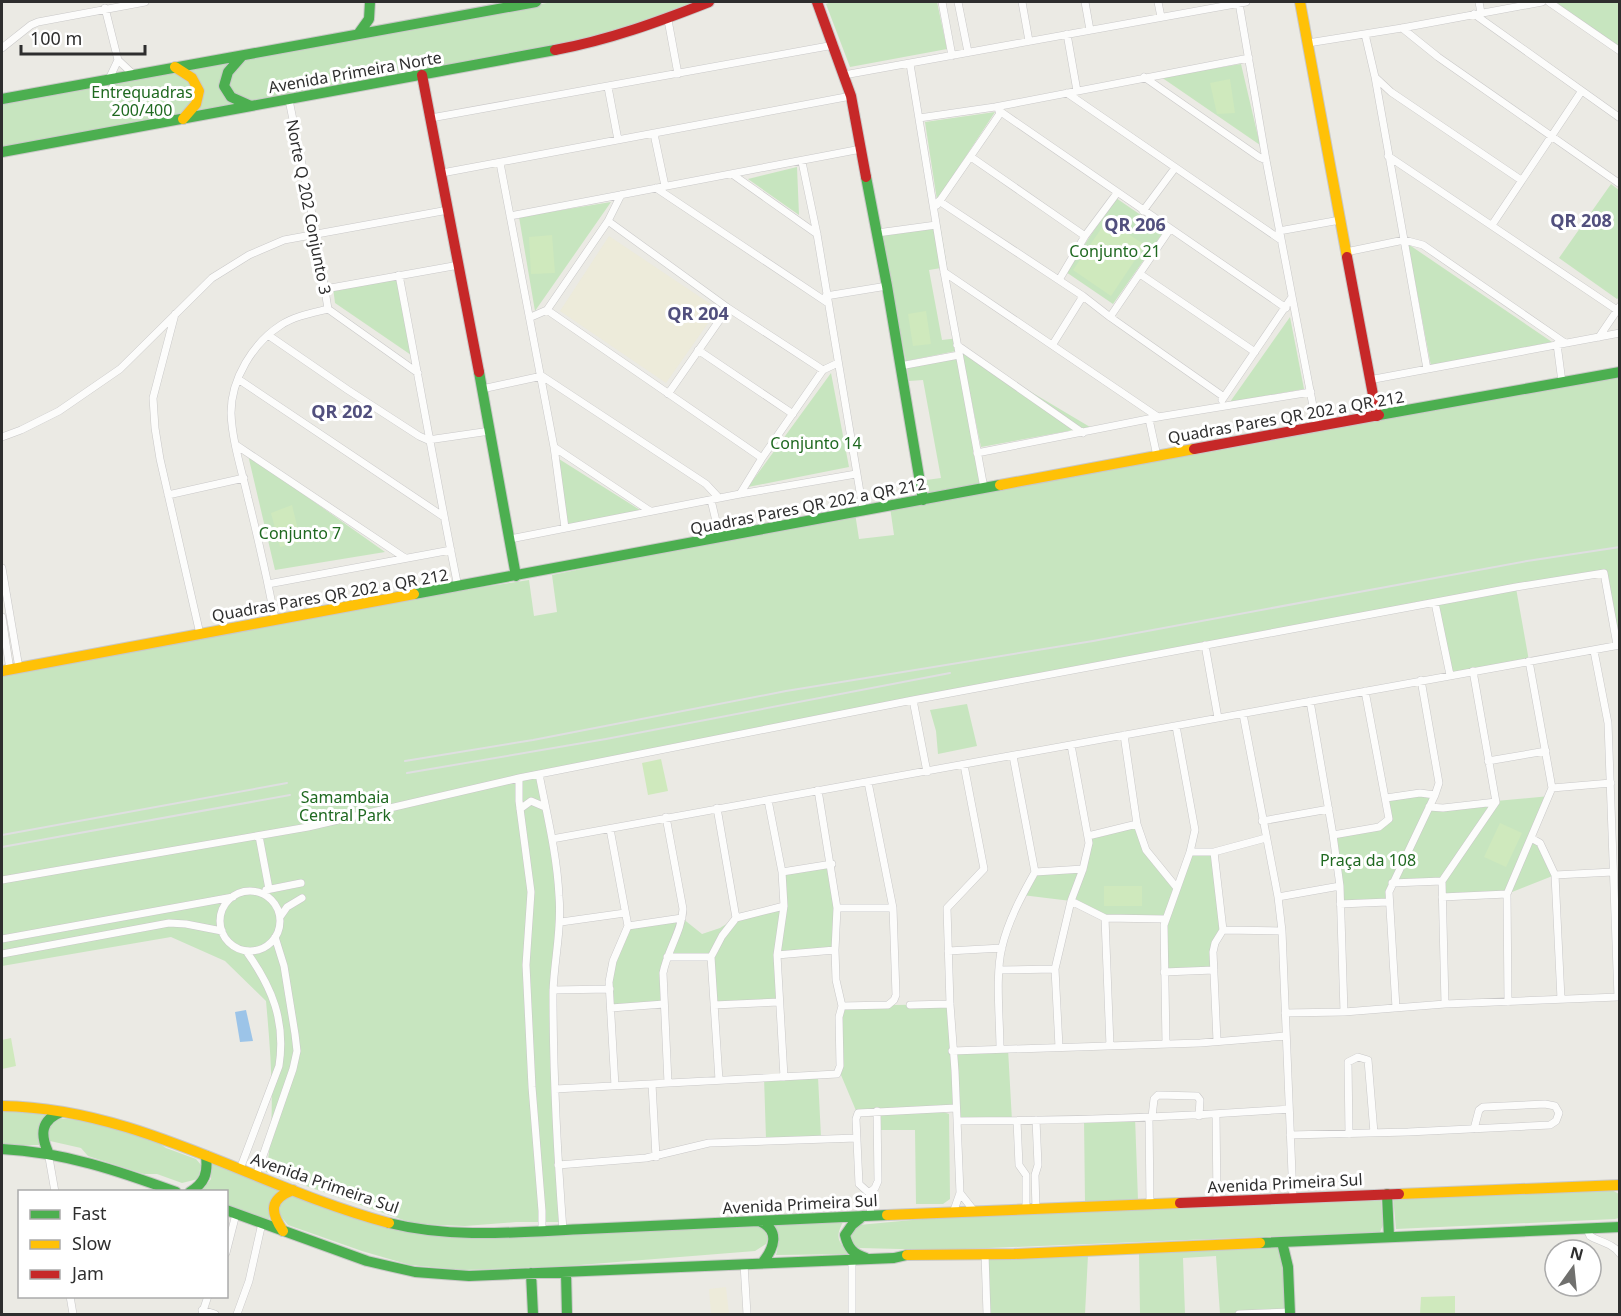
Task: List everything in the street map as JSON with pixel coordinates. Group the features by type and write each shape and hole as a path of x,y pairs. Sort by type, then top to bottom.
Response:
{"main road":[{"path":"2,99 536,2"},
{"name":"Avenida Primeira Norte","path":"2,152 590,43 668,20 709,2"},
{"path":"817,2 851,96 887,286 923,500"},
{"path":"1300,2 1377,416"},
{"path":"371,6 378,20 388,28"},
{"path":"358,34 367,25 371,6"},
{"path":"242,56 227,72 226,91 231,97 251,106"},
{"path":"176,68 195,81 200,91 196,106 183,119"},
{"path":"422,75 516,576"},
{"name":"Quadras Pares QR 202 a QR 212","path":"10,670 274,619 1620,372"},
{"name":"Avenida Primeira Sul","path":"2,1106 64,1111 98,1119 144,1132 363,1215 408,1227 464,1233 1608,1185 1620,1187"},
{"path":"48,1152 42,1129 48,1118 64,1111"},
{"path":"2,1149 48,1152 119,1170 173,1190"},
{"path":"192,1190 206,1179 206,1156"},
{"path":"284,1232 275,1219 273,1209 278,1197 293,1190"},
{"path":"1387,1194 1389,1237"},
{"path":"231,1212 367,1261 416,1272 469,1276 894,1258 903,1255 1287,1242 1618,1226"},
{"path":"867,1216 849,1228 846,1239 848,1247 867,1258"},
{"path":"761,1222 769,1226 775,1239 773,1250 763,1263"},
{"path":"1287,1242 1290,1313"},
{"path":"566,1272 567,1314"},
{"path":"531,1273 533,1314"}],"street":[{"path":"2,48 38,22 145,2"},
{"path":"942,2 952,56"},
{"path":"958,2 968,52"},
{"path":"1022,2 1029,41"},
{"path":"1085,2 1090,30"},
{"path":"1158,2 1161,17"},
{"path":"1478,14 1479,2"},
{"path":"1308,43 1542,2"},
{"path":"1549,2 1620,51"},
{"path":"844,75 1237,3 1317,427"},
{"path":"105,9 118,60 135,75"},
{"path":"1478,14 1581,92 1620,118"},
{"path":"668,20 678,74"},
{"path":"1401,28 1438,57 1620,184"},
{"path":"1067,34 1077,91"},
{"path":"1365,34 1375,78 1427,369"},
{"path":"431,118 834,45"},
{"path":"919,118 998,109 1144,77 1249,58"},
{"path":"109,80 118,60"},
{"path":"910,64 944,272 984,488"},
{"path":"1144,77 1258,158 1266,160"},
{"path":"1375,78 1391,92 1521,180"},
{"path":"608,87 618,140"},
{"path":"1491,225 1581,92"},
{"path":"1067,93 1281,240"},
{"path":"442,173 851,96"},
{"name":"Norte Q 202 Conjunto 3","path":"274,619 236,445 231,411 238,379 258,344 281,325 296,317 328,309 316,234 289,100"},
{"path":"934,210 970,157 998,109"},
{"path":"998,109 1286,308"},
{"path":"654,134 665,186"},
{"path":"510,216 861,149"},
{"path":"1388,156 1618,308 1599,337"},
{"path":"970,157 1085,236"},
{"path":"802,162 817,234 863,510"},
{"path":"500,163 542,376 565,528"},
{"path":"1143,211 1175,168"},
{"path":"732,174 817,234"},
{"path":"656,188 827,300 887,286"},
{"path":"1059,280 1085,236 1117,193"},
{"path":"531,317 547,310 608,221 621,195"},
{"path":"939,201 1083,296 1224,397"},
{"path":"2,436 21,430 58,411 103,381 138,353 212,278 249,255 284,240 448,210"},
{"path":"1279,231 1340,220"},
{"path":"608,221 728,308 823,370"},
{"path":"877,233 936,225"},
{"path":"1110,317 1170,229"},
{"path":"1346,252 1404,240 1423,245 1561,343"},
{"path":"325,289 459,265"},
{"path":"944,272 1158,417"},
{"path":"1140,274 1255,352"},
{"path":"399,275 428,440 458,587"},
{"path":"1053,344 1083,296"},
{"path":"1218,408 1292,297"},
{"path":"668,394 728,308"},
{"path":"328,309 418,373"},
{"path":"547,310 762,458"},
{"path":"175,313 153,398 156,439 200,634"},
{"path":"1369,380 1620,333"},
{"path":"268,335 348,390 428,440 490,431"},
{"path":"1561,343 1562,382"},
{"path":"957,345 1083,433"},
{"path":"698,350 793,414"},
{"path":"900,366 959,355"},
{"path":"741,494 762,458 823,370 838,363"},
{"path":"482,389 542,376 706,484 719,498"},
{"path":"238,379 444,517"},
{"path":"977,453 1158,417 1311,392"},
{"path":"1149,419 1157,456"},
{"path":"236,445 405,558"},
{"path":"554,447 650,511"},
{"path":"510,539 856,474"},
{"path":"168,495 244,478"},
{"path":"711,500 720,538"},
{"path":"268,584 451,550"},
{"path":"2,568 10,670"},
{"path":"2,880 308,827 519,778 913,700 1604,573 1618,645 552,839"},
{"path":"1435,603 1450,675"},
{"path":"2,617 10,670"},
{"path":"1205,645 1218,718"},
{"path":"1285,1013 1344,1012 1445,1004 1618,997 1618,938 1613,872 1608,723 1594,651"},
{"path":"1508,1002 1507,894 1552,788 1529,661"},
{"path":"1445,1004 1442,881 1496,802 1473,671"},
{"path":"1396,1008 1388,902 1392,883 1435,795 1439,775 1421,681"},
{"path":"1334,835 1382,826 1389,819 1365,691"},
{"path":"913,700 927,772"},
{"path":"1310,701 1334,835 1340,886 1344,1012"},
{"path":"1243,714 1278,897 1282,931 1293,1198"},
{"path":"1166,1044 1165,919 1190,852 1195,830 1176,726"},
{"path":"1124,735 1137,824 1146,850 1177,888"},
{"path":"1059,1047 1055,969 1071,901 1089,851 1071,745"},
{"path":"1488,760 1546,751"},
{"path":"1000,1049 999,970 1002,948 1022,895 1035,872 1013,756"},
{"path":"953,1213 960,1193 947,908 984,868 964,765"},
{"path":"539,774 558,877 561,922 553,990 558,1165 563,1230"},
{"path":"519,778 520,809 531,892 526,965 542,1230"},
{"path":"842,1006 888,1005 896,995 893,908 868,782"},
{"path":"1552,788 1611,783"},
{"path":"555,1089 837,1074 840,1066 839,1017 842,1006 836,980 837,908 832,864 818,790"},
{"path":"1386,798 1419,793 1435,795"},
{"path":"768,800 782,872 784,906 777,955 784,1077"},
{"path":"520,809 531,801 545,807"},
{"path":"1429,807 1443,808 1496,802"},
{"path":"717,808 736,918"},
{"path":"1262,821 1329,810"},
{"path":"666,818 682,901 682,918 663,973 668,1083"},
{"path":"1088,836 1137,824"},
{"path":"610,829 628,926 613,961 610,989 615,1086"},
{"path":"259,836 269,890"},
{"path":"1190,852 1214,852 1266,838"},
{"path":"1532,838 1540,843 1555,875 1562,999"},
{"path":"1214,852 1223,930 1214,948 1217,1041"},
{"path":"782,872 832,864"},
{"path":"1035,872 1083,869"},
{"path":"1555,875 1613,872"},
{"path":"1392,883 1442,881"},
{"path":"255,892 271,901 279,917 279,929 275,937 263,948 246,951 229,942 222,931 221,913 227,902 243,892 301,884"},
{"path":"1278,897 1340,886"},
{"path":"1442,897 1507,894"},
{"path":"2,939 233,897"},
{"path":"279,917 287,907 302,898"},
{"path":"1071,901 1105,918 1165,919"},
{"path":"1340,904 1388,902"},
{"path":"719,1080 711,957 722,936 736,918 784,906"},
{"path":"837,908 893,908"},
{"path":"561,922 625,913"},
{"path":"628,926 682,918"},
{"path":"1105,918 1110,1046"},
{"path":"2,954 169,923 222,931"},
{"path":"1223,930 1282,931"},
{"path":"256,1176 293,1069 297,1051 284,966 275,937"},
{"path":"948,951 1002,948"},
{"path":"777,955 835,950"},
{"path":"240,1169 279,1066 282,1050 276,1006 266,980 246,951"},
{"path":"667,957 711,957"},
{"path":"999,970 1055,969"},
{"path":"1164,972 1214,970"},
{"path":"553,990 610,989"},
{"path":"714,1005 779,1002"},
{"path":"611,1008 664,1004"},
{"path":"910,1005 950,1004"},
{"path":"952,1051 1166,1044 1286,1036"},
{"path":"1349,1134 1348,1062 1358,1057 1368,1060 1374,1133"},
{"path":"652,1084 656,1157"},
{"path":"1150,1204 1150,1117 1154,1099 1158,1095 1197,1096 1200,1100 1199,1116"},
{"path":"1290,1135 1349,1134 1550,1125 1557,1119 1559,1113 1555,1106 1545,1104 1483,1107 1479,1110 1474,1128"},
{"path":"869,1193 859,1184 857,1114 860,1112 956,1108"},
{"path":"957,1121 1199,1116 1289,1109"},
{"path":"867,1216 869,1193 878,1181 877,1112"},
{"path":"1216,1114 1217,1201"},
{"path":"1031,1210 1038,1165 1036,1120"},
{"path":"1017,1121 1019,1165 1026,1175 1031,1210"},
{"path":"558,1165 656,1157 682,1148 709,1143 857,1138"},
{"path":"48,1152 55,1190"},
{"path":"1026,1175 1035,1175"},
{"path":"960,1193 975,1212"},
{"path":"228,1237 231,1212"},
{"path":"237,1314 249,1281 262,1223"},
{"path":"1587,1229 1590,1236 1611,1245 1620,1254"},
{"path":"985,1254 987,1314"},
{"path":"852,1259 852,1314"},
{"path":"744,1264 747,1314"},
{"path":"70,1298 73,1314"},
{"path":"202,1312 216,1314"},
{"path":"1239,1314 1290,1313"}],"shaded area":[{"path":"609,236 718,309 666,383 560,311"},
{"path":"726,1287 729,1314 711,1314 709,1289"}],"green space":[{"name":"Entrequadras 200/400","path":"552,2 702,2 628,28 541,48 2,148 2,104"},
{"path":"831,2 937,2 947,49 850,67 826,4"},
{"path":"1543,2 1619,2 1619,53"},
{"path":"1241,64 1260,145 1161,77"},
{"path":"1230,79 1235,113 1217,114 1210,83"},
{"path":"995,112 937,200 925,122"},
{"path":"797,167 799,215 748,179"},
{"path":"1611,184 1619,190 1620,296 1617,299 1559,258"},
{"name":"Conjunto 21","path":"1116,198 1164,231 1113,304 1066,272"},
{"path":"611,202 535,311 519,217"},
{"path":"1107,220 1145,245 1111,296 1073,270"},
{"path":"940,225 947,267 929,270 942,340 959,338 961,350 906,361 881,234"},
{"path":"552,235 555,273 531,274 529,237"},
{"path":"1408,244 1552,342 1431,366"},
{"path":"399,277 414,357 335,303 333,287"},
{"path":"926,311 931,344 913,346 908,314"},
{"path":"1290,317 1304,389 1230,402"},
{"path":"962,351 1090,427 981,447 965,369 985,483 929,493 926,480 941,478 923,380 909,381 906,362"},
{"name":"Conjunto 14","path":"831,373 849,467 748,487"},
{"name":"Samambaia Central Park","path":"1619,375 1619,646 1604,574 1516,588 1529,661 1450,675 1435,603 539,774 558,877 556,1090 563,1168 559,1222 516,1222 465,1226 415,1224 266,1172 272,1109 266,1001 225,961 171,937 2,966 2,669 259,621 529,580 534,616 557,612 552,575 855,513 859,539 894,535 890,507"},
{"name":"Conjunto 7","path":"248,455 385,552 275,570"},
{"path":"559,459 640,510 567,526"},
{"path":"292,505 301,542 280,547 271,513"},
{"path":"967,704 977,746 938,754 936,731 930,710"},
{"path":"661,759 668,791 648,795 642,763"},
{"name":"Praça da 108","path":"1435,795 1430,807 1550,796 1532,838 1540,843 1555,875 1507,894 1442,897 1442,881 1392,883 1388,902 1340,904 1333,835 1382,826 1389,819 1386,798"},
{"path":"1500,823 1522,833 1506,867 1484,857"},
{"path":"1137,824 1146,850 1177,887 1190,852 1214,852 1223,930 1215,943 1214,970 1164,972 1165,920 1105,918 1071,901 1022,895 1035,872 1083,869 1088,836"},
{"path":"832,864 837,908 835,950 777,955 779,1002 714,1005 711,957 667,956 664,1004 611,1008 609,982 628,926 682,918 702,934 720,928 736,918 784,906 782,872"},
{"path":"1104,886 1142,886 1142,906 1104,906"},
{"path":"950,1004 953,1050 1008,1049 1012,1121 957,1121 956,1108 857,1113 841,1075 842,1006"},
{"path":"11,1038 16,1066 2,1069 2,1040"},
{"path":"764,1077 818,1077 821,1137 766,1139"},
{"path":"2,1109 49,1112 43,1145 2,1145"},
{"path":"941,1111 949,1114 950,1199 943,1204 916,1204 915,1130 880,1130 879,1113"},
{"path":"1135,1117 1138,1200 1085,1203 1084,1119"},
{"path":"57,1118 98,1122 156,1141 166,1148 196,1159 201,1165 198,1179 182,1183 157,1174 144,1174 88,1156 81,1148 50,1141 44,1137 47,1122"},
{"path":"210,1161 284,1189 270,1203 270,1222 228,1206 228,1190 203,1190 211,1179"},
{"path":"1610,1189 1619,1194 1619,1218 1615,1219 1396,1229 1393,1196"},
{"path":"284,1194 415,1231 762,1227 769,1236 766,1244 755,1251 567,1266 463,1270 410,1265 288,1225 279,1214 278,1202"},
{"path":"1377,1198 1381,1201 1383,1225 1380,1232 940,1250 860,1248 851,1243 849,1232 859,1225 944,1217"},
{"path":"844,1220 839,1231 839,1238 842,1246 850,1254 776,1255 777,1239 771,1224"},
{"path":"1288,1241 1291,1314 1220,1314 1216,1256 1183,1258 1185,1314 1140,1314 1139,1253"},
{"path":"988,1254 1088,1255 1085,1314 989,1314"},
{"path":"1455,1296 1455,1314 1420,1314 1421,1297"}],"water":[{"path":"246,1010 253,1041 240,1042 235,1012"}],"railway":[{"path":"405,761 533,740 786,691 1093,641 1527,561 1620,547"},
{"path":"407,773 606,739 950,673"},
{"path":"2,835 287,783"},
{"path":"2,847 290,795"}],"traffic: fast":[{"path":"359,33 369,19 370,2"},
{"path":"2,99 536,2"},
{"path":"2,152 555,50"},
{"path":"242,56 228,72 224,86 231,97 251,106"},
{"path":"866,177 923,500"},
{"path":"479,372 516,576"},
{"path":"1379,415 1620,372"},
{"path":"414,594 1000,485"},
{"path":"48,1152 43,1134 44,1128 49,1119 61,1112"},
{"path":"2,1149 69,1158 170,1190"},
{"path":"193,1190 204,1177 206,1156"},
{"path":"1387,1194 1389,1237"},
{"path":"228,1211 367,1261 415,1272 469,1276 894,1258 907,1255"},
{"path":"389,1223 437,1231 487,1233 887,1215"},
{"path":"863,1216 845,1235 852,1250 866,1258"},
{"path":"761,1222 771,1230 773,1235 772,1246 763,1262"},
{"path":"1260,1243 1620,1227"},
{"path":"1282,1242 1288,1267 1290,1314"},
{"path":"566,1272 567,1314"},
{"path":"531,1273 533,1314"}],"traffic: slow":[{"path":"1300,2 1347,257"},
{"path":"175,67 192,78 199,91 196,104 183,119"},
{"path":"1000,485 1194,449"},
{"path":"2,671 414,594"},
{"path":"2,1106 53,1110 102,1120 151,1135 293,1191 389,1223"},
{"path":"1399,1194 1620,1185"},
{"path":"283,1231 276,1218 274,1207 279,1198 293,1190"},
{"path":"887,1215 1180,1203"},
{"path":"907,1255 1014,1254 1260,1243"}],"traffic: jam":[{"path":"555,50 633,30 709,2"},
{"path":"817,2 851,96 866,177"},
{"path":"422,75 479,372"},
{"path":"1347,257 1377,416"},
{"path":"1194,449 1379,415"},
{"path":"1180,1203 1399,1194"}],"district":[{"name":"QR 208","path":"1581,220"},
{"name":"QR 206","path":"1135,224"},
{"name":"QR 204","path":"698,313"},
{"name":"QR 202","path":"342,411"}]}
